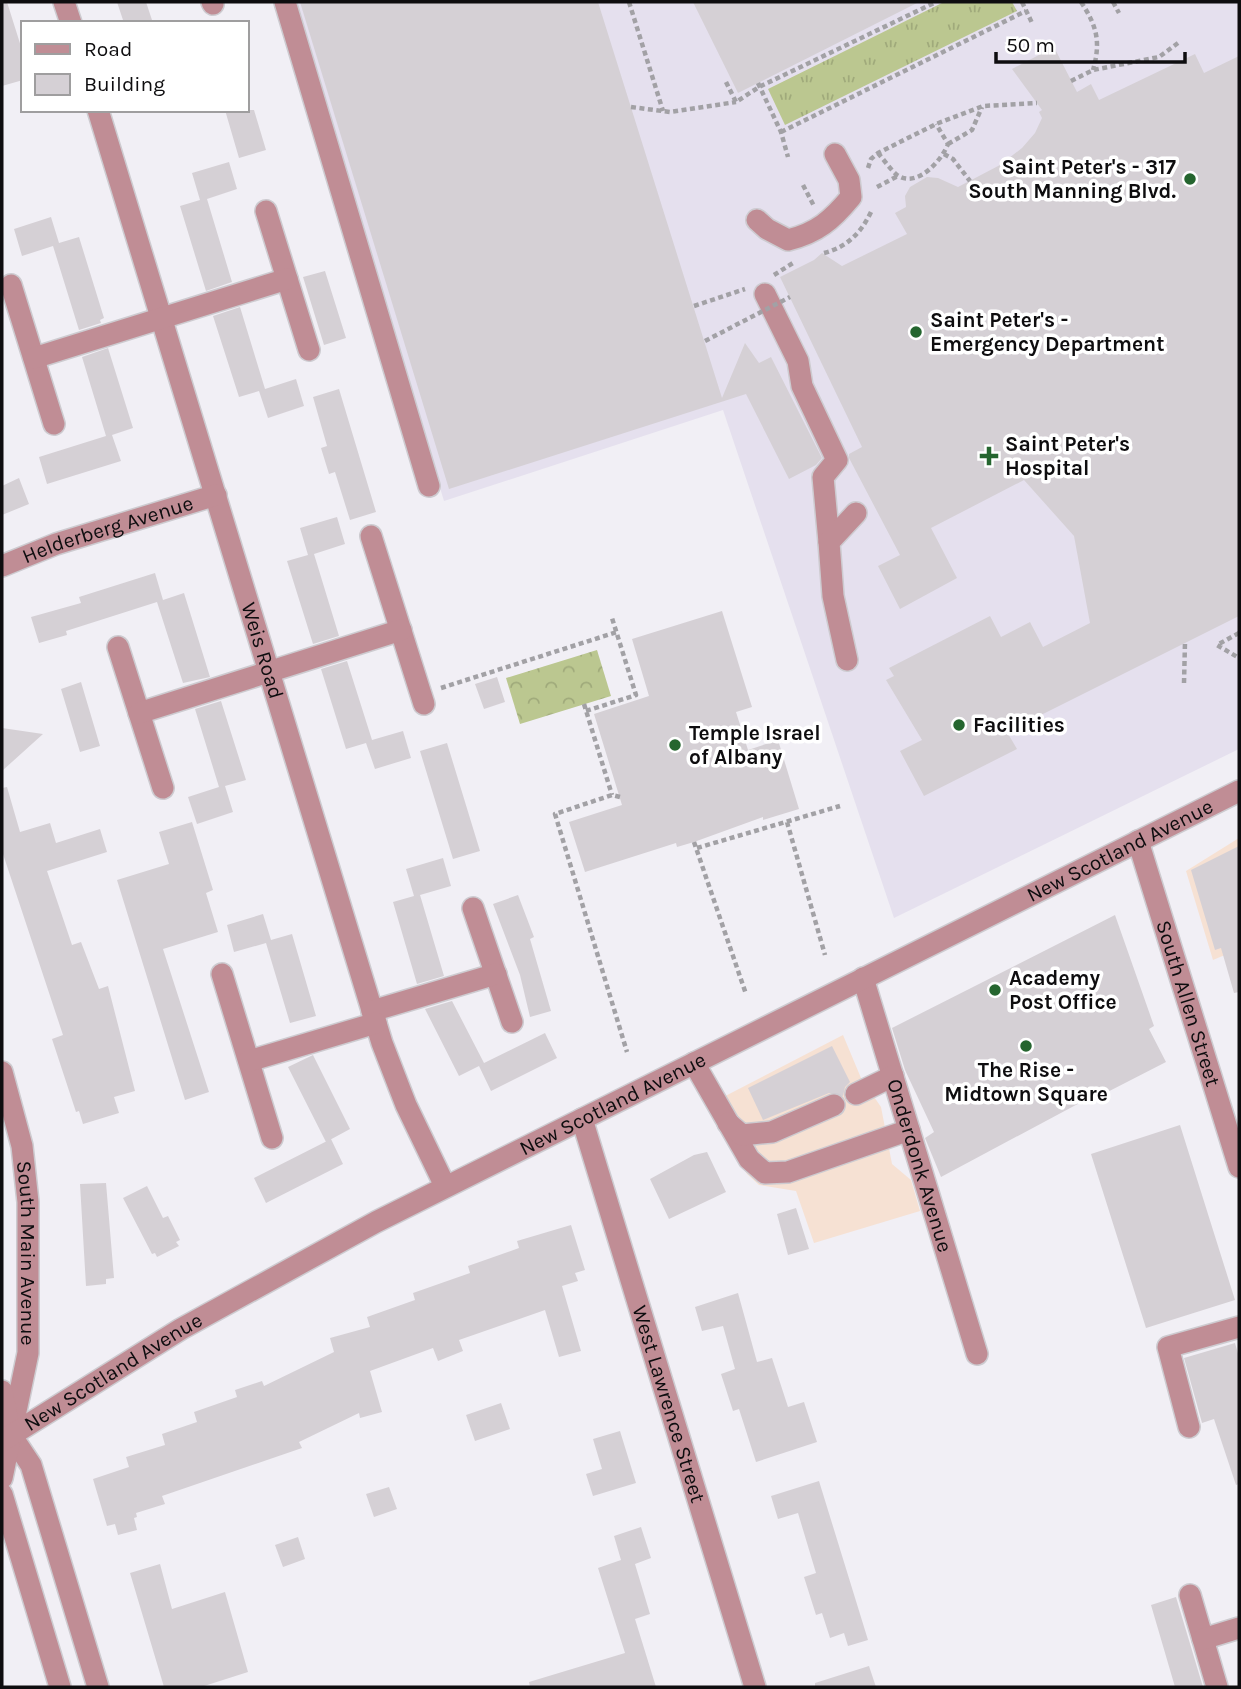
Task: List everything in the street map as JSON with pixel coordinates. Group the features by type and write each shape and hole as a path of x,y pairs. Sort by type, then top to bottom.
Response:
{"street":[{"path":"64,2 70,21"},
{"path":"285,2 429,486"},
{"name":"Weis Road","path":"99,112 374,1017 401,1096 445,1186"},
{"path":"757,220 767,229 788,240 807,236 825,226 851,197 849,180 835,154"},
{"path":"266,211 309,350"},
{"path":"34,358 287,279"},
{"path":"11,285 54,424"},
{"path":"765,286 798,361 802,386 837,460 823,477 833,596 847,660"},
{"name":"Helderberg Avenue","path":"2,566 56,544 216,495"},
{"path":"829,542 856,513"},
{"path":"371,536 423,699"},
{"path":"139,713 401,630"},
{"path":"118,647 163,788"},
{"name":"New Scotland Avenue","path":"6,1438 181,1329 445,1186 1239,791"},
{"name":"South Allen Street","path":"1138,841 1239,1167"},
{"path":"473,908 512,1022"},
{"path":"222,974 272,1138"},
{"path":"249,1061 496,974"},
{"name":"Onderdonk Avenue","path":"863,978 977,1354"},
{"path":"694,1063 752,1163 771,1174 788,1172 909,1130"},
{"name":"South Main Avenue","path":"2,1072 22,1146 29,1202 28,1353 6,1438 2,1478"},
{"path":"856,1094 893,1076"},
{"path":"725,1119 739,1133 753,1137 788,1126 834,1105"},
{"name":"West Lawrence Street","path":"582,1119 755,1687"},
{"path":"1189,1427 1168,1347 1239,1327"},
{"name":"South Main Avenue","path":"2,1391 6,1438 31,1465 98,1687"},
{"path":"2,1494 60,1687"},
{"path":"1190,1595 1217,1687"},
{"path":"1203,1639 1239,1628"}],"path":[{"path":"629,2 663,111"},
{"path":"631,107 663,111 736,102 759,85 936,2"},
{"path":"1022,2 1033,25"},
{"path":"1081,2 1095,29 1099,48 1093,70"},
{"path":"1113,2 1119,13"},
{"path":"781,132 1026,11"},
{"path":"1071,81 1093,70 1159,57 1178,43"},
{"path":"726,82 736,102"},
{"path":"759,85 781,132 788,157"},
{"path":"876,194 877,187 868,170 871,159 878,153 936,124 983,106 1037,103"},
{"path":"877,187 898,176 913,178 929,170 944,154 948,144 972,130 983,106"},
{"path":"936,124 948,144"},
{"path":"878,153 898,176"},
{"path":"944,154 953,159 970,181"},
{"path":"803,185 818,213"},
{"path":"814,256 839,249 857,234 876,202"},
{"path":"694,306 765,286 774,274 801,259"},
{"path":"765,286 774,274"},
{"path":"705,341 790,297"},
{"path":"586,711 636,695 612,618"},
{"path":"423,699 617,632"},
{"path":"1238,656 1217,645 1239,633"},
{"path":"1184,683 1185,642"},
{"path":"584,705 612,796"},
{"path":"620,797 612,796 555,814 628,1052"},
{"path":"697,848 840,806"},
{"path":"787,822 825,955"},
{"path":"694,842 746,994"}],"shaded area":[{"name":"Saint Peter's Hospital","path":"291,2 1239,2 1239,749 894,918 723,410 444,501"},
{"path":"1239,838 1239,949 1213,960 1186,871"},
{"path":"843,1035 861,1078 881,1107 892,1164 911,1180 920,1211 814,1243 796,1191 759,1185 747,1174 706,1106"}],"green space":[{"path":"944,2 1012,2 1017,11 785,125 768,89"},
{"path":"597,650 611,696 520,724 506,678"}],"building":[{"path":"2,2 7,2 21,47 21,81 2,86"},
{"path":"117,2 146,2 152,21 123,21"},
{"path":"300,2 598,2 722,398 745,343 759,363 771,357 822,458 816,465 789,479 746,394 449,489"},
{"path":"693,2 919,2 738,93"},
{"path":"1054,47 1077,92 1091,84 1099,100 1195,54 1204,73 1239,56 1239,616 1007,732 1017,749 924,796 900,751 922,740 886,680 894,676 889,668 990,616 1001,637 1030,622 1043,647 1090,623 1074,536 1024,480 931,528 957,578 900,609 878,566 900,555 849,458 849,454 862,447 780,277 814,260 822,253 842,266 907,234 895,213 906,207 905,196 910,187 927,177 938,178 958,187 1000,165 1022,148 1035,133 1042,118 1039,112 1042,110 1012,69"},
{"path":"254,110 266,150 239,158 226,112"},
{"path":"229,162 237,189 207,199 232,282 206,291 180,206 200,200 192,173"},
{"path":"51,217 59,243 79,237 104,318 100,320 101,323 79,330 53,246 22,256 14,229"},
{"path":"325,271 346,338 324,345 303,277"},
{"path":"240,307 265,389 296,379 304,406 268,418 259,391 239,397 213,316"},
{"path":"108,348 133,428 112,435 121,461 47,484 39,457 106,436 82,357"},
{"path":"339,389 376,512 350,520 335,472 329,474 321,448 327,446 313,397"},
{"path":"19,478 29,504 2,515 2,486"},
{"path":"337,517 345,544 314,554 339,636 313,644 287,561 308,555 300,528"},
{"path":"155,573 163,600 184,593 210,677 183,683 157,602 66,631 67,635 39,643 31,617 81,603 79,597"},
{"name":"Temple Israel of Albany","path":"722,611 752,707 736,712 748,750 778,740 799,809 763,820 763,817 694,842 677,847 676,843 585,872 569,822 622,805 594,714 649,696 632,639"},
{"path":"347,661 372,740 403,731 411,758 375,769 366,743 346,749 321,669"},
{"path":"497,677 505,702 484,709 475,684"},
{"path":"81,682 100,746 80,752 61,689"},
{"path":"221,701 246,780 225,786 233,812 197,824 188,797 219,787 195,709"},
{"path":"2,728 43,734 2,771"},
{"path":"447,743 480,851 453,859 420,751"},
{"path":"7,787 20,832 50,823 56,843 100,829 107,852 47,871 72,945 81,942 99,989 108,986 135,1091 114,1097 119,1113 83,1124 79,1111 76,1112 52,1039 63,1035 2,851 2,788"},
{"path":"192,822 213,890 206,893 218,932 163,949 209,1092 185,1100 117,880 169,864 159,832"},
{"path":"1239,846 1239,992 1234,993 1221,948 1215,950 1191,870"},
{"path":"443,858 451,886 420,895 444,976 417,984 393,902 414,896 406,869"},
{"path":"518,895 534,937 530,939 551,1011 530,1017 520,975 493,904"},
{"path":"263,914 271,940 292,934 316,1016 290,1023 266,943 234,952 227,925"},
{"name":"The Rise - Midtown Square","path":"1115,915 1154,1026 1149,1029 1166,1062 1088,1102 1087,1099 941,1177 925,1138 934,1132 905,1070 892,1028"},
{"path":"452,1001 484,1063 545,1033 557,1058 491,1091 479,1066 459,1076 425,1009"},
{"path":"832,1046 850,1082 845,1087 843,1096 829,1093 763,1120 748,1088"},
{"path":"313,1055 350,1129 326,1142 288,1067"},
{"path":"1180,1125 1235,1300 1146,1328 1091,1154"},
{"path":"331,1139 343,1164 266,1203 254,1178"},
{"path":"707,1152 726,1192 669,1219 650,1179 694,1155"},
{"path":"106,1183 114,1278 106,1279 106,1284 86,1286 80,1184"},
{"path":"147,1186 163,1218 168,1216 180,1240 176,1242 179,1246 157,1257 155,1253 152,1254 123,1198"},
{"path":"796,1208 809,1249 788,1255 777,1214"},
{"path":"571,1225 585,1270 575,1273 578,1281 562,1286 581,1351 559,1357 545,1310 459,1340 463,1351 438,1361 433,1348 370,1371 382,1412 360,1418 359,1413 299,1442 302,1448 162,1496 165,1504 136,1513 137,1517 134,1518 137,1530 118,1535 115,1524 107,1526 93,1479 129,1467 126,1457 165,1445 162,1434 197,1422 194,1412 237,1397 235,1390 262,1381 264,1386 334,1352 330,1338 370,1327 367,1317 415,1300 413,1293 470,1273 468,1266 519,1248 517,1241"},
{"path":"738,1293 757,1362 772,1358 788,1407 804,1402 817,1442 756,1462 739,1409 733,1411 721,1374 735,1369 723,1326 702,1331 695,1307"},
{"path":"1235,1343 1239,1357 1239,1484 1236,1485 1214,1419 1202,1423 1184,1358"},
{"path":"501,1403 510,1429 475,1441 466,1415"},
{"path":"620,1431 636,1483 593,1496 586,1474 602,1469 593,1439"},
{"path":"819,1481 868,1640 848,1646 844,1633 830,1638 822,1613 816,1615 804,1577 816,1573 798,1513 778,1519 771,1496"},
{"path":"389,1487 397,1509 374,1517 366,1494"},
{"path":"641,1527 651,1558 635,1564 650,1614 635,1619 656,1687 530,1687 529,1682 625,1653 598,1568 621,1560 614,1536"},
{"path":"298,1537 305,1559 283,1567 275,1545"},
{"path":"160,1564 172,1609 225,1592 248,1672 201,1687 164,1687 130,1573"},
{"path":"1176,1597 1203,1687 1175,1687 1151,1605"},
{"path":"869,1666 876,1687 815,1687 815,1683"}],"place":[{"name":"Saint Peter's - 317 South Manning Blvd.","path":"1190,179"},
{"name":"Saint Peter's - Emergency Department","path":"916,332"},
{"name":"Saint Peter's Hospital","path":"989,456"},
{"name":"Facilities","path":"959,725"},
{"name":"Temple Israel of Albany","path":"675,745"},
{"name":"Academy Post Office","path":"995,990"},
{"name":"The Rise - Midtown Square","path":"1026,1046"}]}
